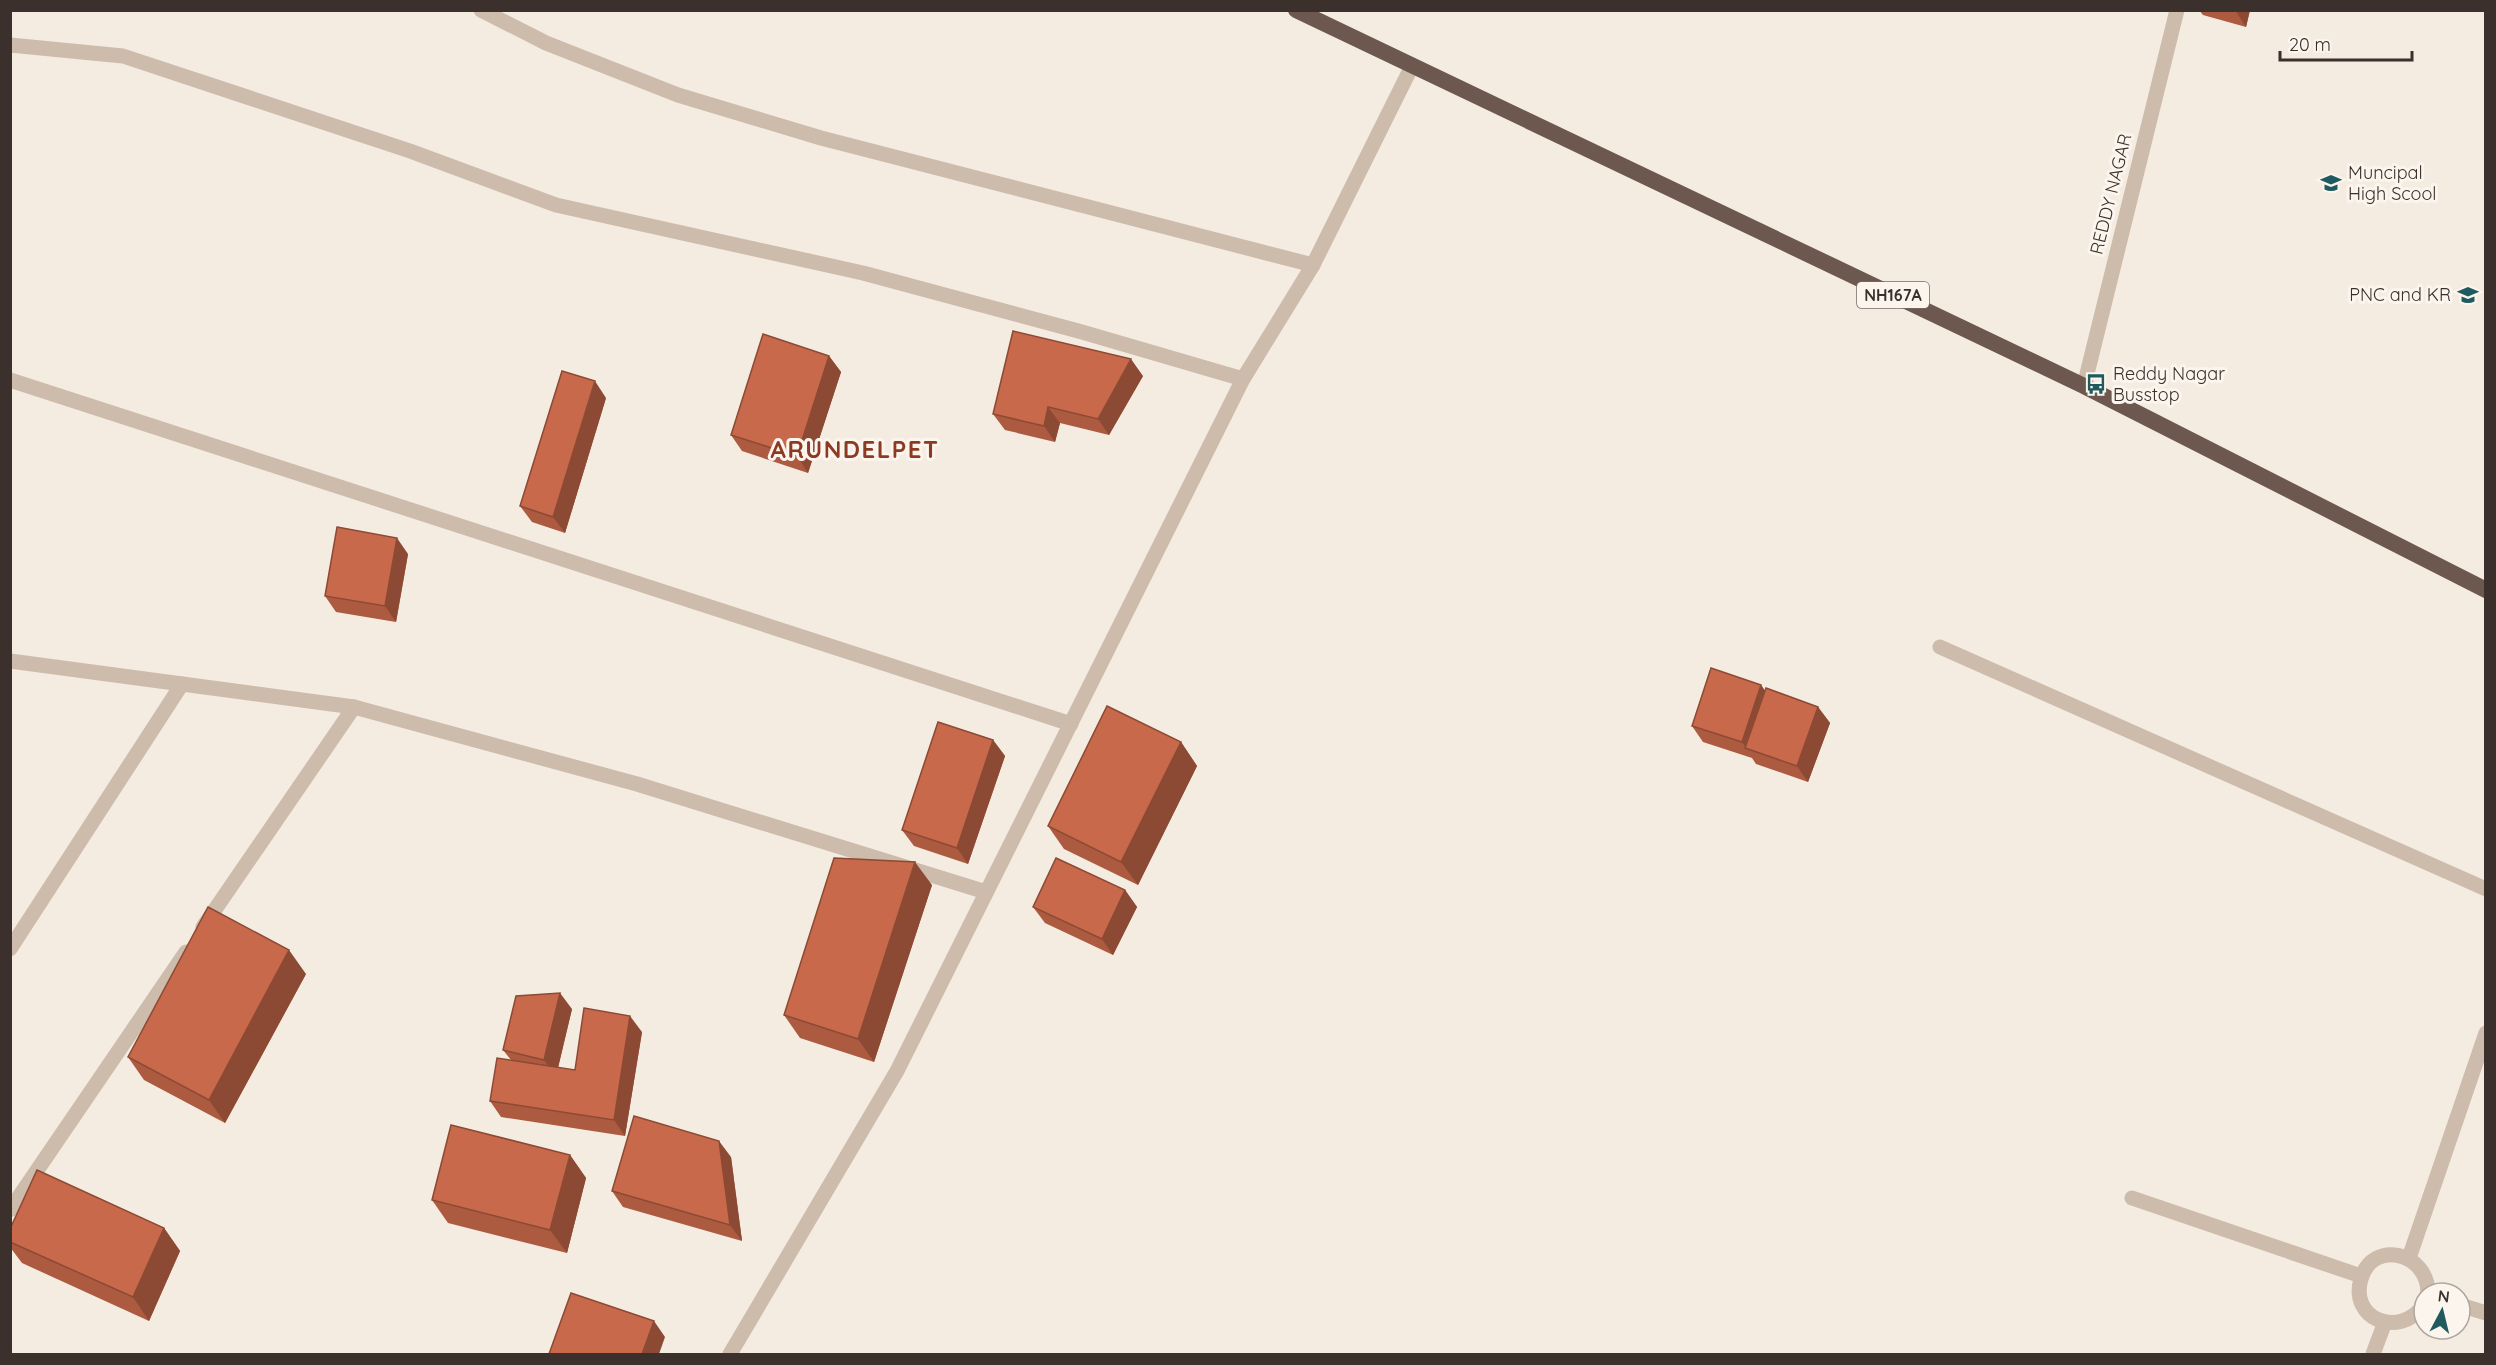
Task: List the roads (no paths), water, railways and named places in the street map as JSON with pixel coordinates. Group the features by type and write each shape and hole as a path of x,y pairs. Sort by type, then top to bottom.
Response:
{"highway":[{"name":"NH167A","path":"1296,10 2084,386 2486,590"}],"street":[{"path":"481,10 546,43 678,96 821,138 1313,265"},
{"name":"REDDY NAGAR","path":"2084,386 2177,10"},
{"path":"10,45 123,56 410,151 556,205 863,273 1082,332 1243,379"},
{"path":"730,1354 897,1071 1243,379 1313,265 1412,66"},
{"path":"10,380 1071,723"},
{"path":"1940,647 2486,889"},
{"path":"10,661 354,707 637,784 986,892"},
{"path":"10,950 182,684"},
{"path":"10,1210 354,707"},
{"path":"2409,1258 2486,1033"},
{"path":"2132,1198 2361,1276"},
{"path":"2412,1318 2396,1323 2374,1318 2360,1299 2361,1276 2376,1259 2387,1255 2398,1255 2409,1258 2418,1265 2425,1274 2426,1281"},
{"path":"2373,1354 2385,1322"}],"place":[{"name":"Muncipal High Scool","path":"2331,183"},
{"name":"PNC and KR","path":"2468,295"},
{"name":"Reddy Nagar Busstop","path":"2096,384"}],"district":[{"name":"ARUNDELPET","path":"855,450"}]}
